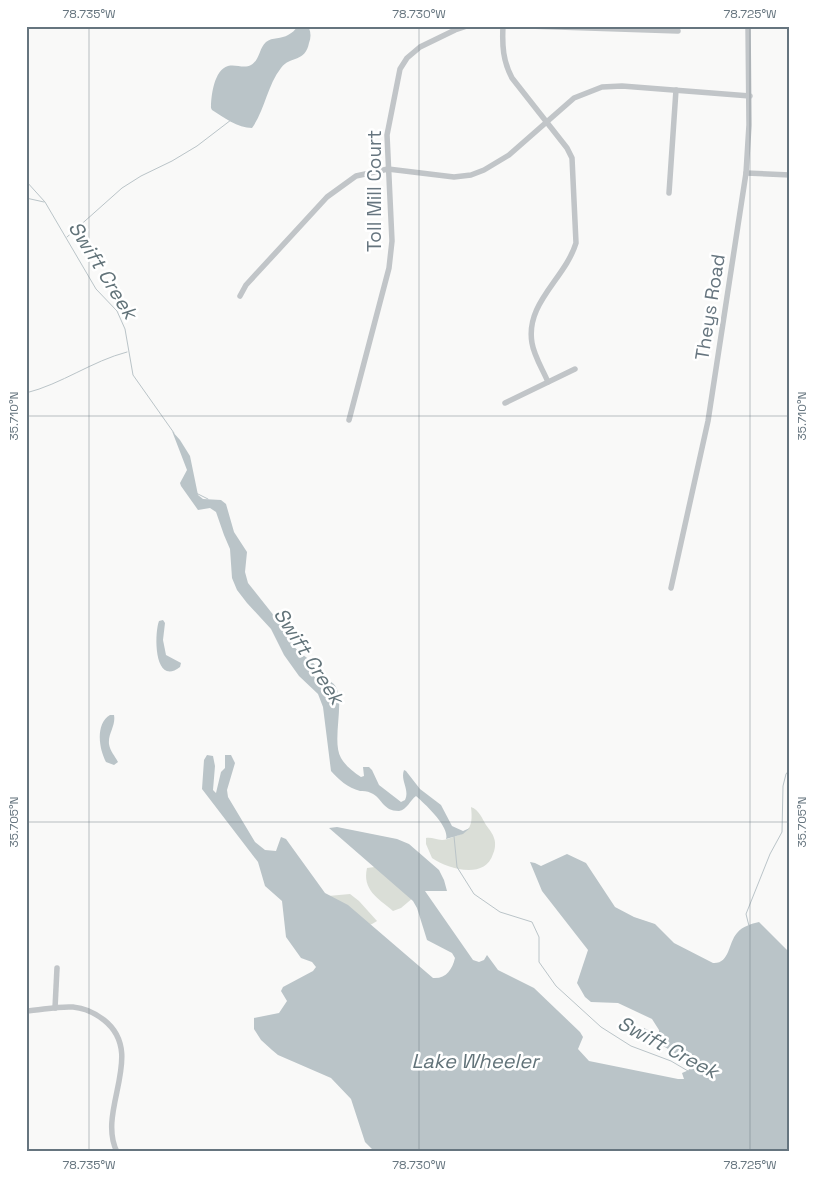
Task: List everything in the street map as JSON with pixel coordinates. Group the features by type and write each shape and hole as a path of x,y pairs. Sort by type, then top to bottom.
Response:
{"street":[{"name":"Toll Mill Court","path":"349,420 389,268 392,241 387,135 400,69 407,58 420,47 467,26"},
{"path":"503,26 503,54 506,67 512,78 568,148 572,158 576,233 572,254 533,315 531,330 532,344 548,382"},
{"path":"528,26 678,31"},
{"name":"Theys Road","path":"671,588 708,421 746,173 750,96 748,26"},
{"path":"240,296 246,285 327,198 356,176 388,169 447,177 471,175 504,159 574,98 602,87 622,86 750,96"},
{"path":"669,193 676,90"},
{"path":"746,173 790,175"},
{"path":"505,403 575,369"},
{"path":"55,1008 57,968"},
{"path":"26,1011 73,1007 84,1009 98,1015 117,1034 123,1060 111,1126 112,1138 117,1152"}],"shaded area":[{"path":"471,807 480,814 494,838 495,848 489,862 474,870 466,870 447,866 432,858 426,844 426,838 443,840 464,833 470,827 472,819"},
{"path":"382,866 414,897 401,908 393,911 372,893 367,882 367,868"},
{"path":"350,894 377,921 356,930 328,896"}],"water":[{"path":"297,27 309,28 310,37 307,49 304,54 285,64 276,75 260,114 252,128 236,124 212,110 211,103 214,84 223,68 251,65 266,42 286,36"},
{"path":"172,431 190,456 198,495 203,499 221,500 226,504 234,532 247,552 245,572 248,583 275,617 290,628 291,641 298,651 317,667 311,670 311,674 327,688 331,682 336,687 339,695 337,740 338,750 343,761 361,777 364,776 363,767 369,767 379,785 401,802 405,800 406,796 403,774 404,770 406,771 420,789 441,805 452,826 463,831 470,828 463,834 446,839 441,822 416,796 402,810 389,809 375,795 367,791 356,790 340,780 331,771 323,707 318,694 299,676 284,655 271,629 237,590 232,578 230,549 216,512 210,508 198,510 181,486 180,483 187,470"},
{"path":"163,620 165,623 163,640 166,655 181,663 180,667 171,671 165,670 158,656 157,628 159,621"},
{"path":"110,715 114,715 114,719 109,744 118,762 114,765 106,762 100,744 102,724"},
{"name":"Lake Wheeler","path":"207,755 213,756 215,766 213,790 216,793 221,772 225,768 225,755 231,755 235,763 227,790 228,797 255,842 265,850 276,851 281,837 286,839 325,893 348,905 433,978 438,978 450,970 455,958 452,953 427,940 413,901 329,828 337,827 397,839 409,844 439,870 447,891 425,891 473,960 479,962 484,960 487,955 498,970 534,988 580,1032 583,1037 578,1049 589,1061 678,1079 684,1079 682,1073 689,1070 686,1060 642,1033 644,1028 659,1036 659,1030 652,1019 618,1003 591,1002 585,997 577,983 588,950 542,891 530,862 541,866 567,854 586,863 615,907 634,917 655,924 674,943 713,963 719,962 726,957 734,937 739,931 759,922 790,953 790,1152 375,1152 365,1142 351,1099 331,1078 278,1055 261,1040 254,1029 254,1018 279,1013 287,1001 281,991 283,987 313,971 316,967 312,962 301,958 286,937 282,901 265,886 258,862 202,789 204,760"}],"waterway":[{"path":"67,237 122,188 197,146 231,120"},
{"name":"Swift Creek","path":"26,181 45,202 96,289 117,311 125,329 133,375 174,433"},
{"path":"26,198 44,202"},
{"path":"26,393 127,352"},
{"name":"Swift Creek","path":"196,493 208,499"},
{"path":"749,926 746,914 770,854 782,832 783,786 786,774 790,769"},
{"name":"Swift Creek","path":"454,836 457,867 474,894 500,912 532,922 539,937 539,962 556,986 601,1027 631,1046 671,1061 688,1071"}]}
